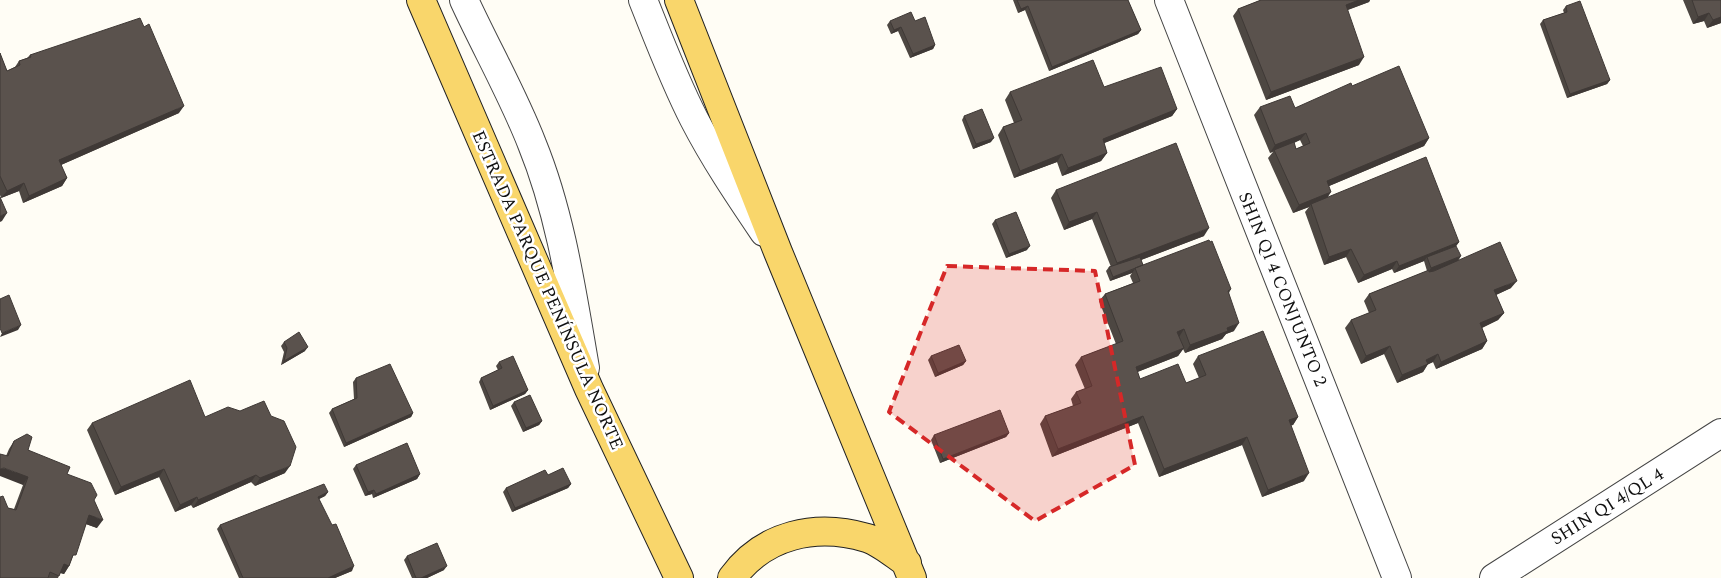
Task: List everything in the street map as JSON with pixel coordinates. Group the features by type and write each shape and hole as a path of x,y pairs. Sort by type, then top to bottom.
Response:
{"main road":[{"name":"ESTRADA PARQUE PENÍNSULA NORTE","path":"422,0 589,389 679,578"},
{"path":"679,0 778,252 910,570"},
{"path":"732,578 745,560 782,538 826,530 869,539 910,570"}],"street":[{"path":"464,0 532,143 551,200 571,285 589,389"},
{"path":"643,0 695,120 716,158 778,252"},
{"name":"SHIN QI 4 CONJUNTO 2","path":"1169,0 1397,578"},
{"name":"SHIN QI 4/QL 4","path":"1494,578 1721,433"}],"highlighted area":[{"path":"947,266 1095,271 1135,465 1035,521 889,412"}],"building":[{"path":"1017,0 1128,0 1141,30 1052,67 1028,6 1021,9"},
{"path":"1261,0 1359,0 1346,5 1364,57 1271,92 1238,9"},
{"path":"1692,0 1721,0 1721,17 1713,20 1709,13 1698,17"},
{"path":"1580,1 1610,80 1570,94 1543,20 1567,12 1566,6"},
{"path":"911,12 915,21 925,17 935,45 913,54 901,27 894,30 890,21"},
{"path":"140,18 144,27 149,24 184,106 59,160 67,178 29,196 24,183 7,191 0,176 0,53 7,71 20,65 19,61 31,57 30,55"},
{"path":"1093,60 1104,87 1161,67 1177,109 1103,139 1107,153 1068,168 1062,154 1020,171 1003,127 1022,120 1010,92"},
{"path":"1399,66 1429,138 1327,181 1331,192 1299,205 1274,150 1294,142 1296,149 1310,143 1306,133 1275,145 1260,107 1290,96 1295,108 1351,83 1352,86"},
{"path":"982,109 994,138 976,144 964,116"},
{"path":"1176,143 1209,228 1117,263 1097,212 1069,222 1056,190"},
{"path":"1426,157 1459,242 1399,266 1397,261 1364,275 1351,249 1329,257 1311,204"},
{"path":"0,197 7,213 0,216"},
{"path":"1016,212 1030,246 1009,254 995,220"},
{"path":"1209,240 1210,242 1212,241 1231,289 1228,291 1239,323 1227,328 1228,331 1190,345 1184,329 1177,332 1184,348 1136,367 1140,379 1178,364 1186,383 1206,375 1198,356 1263,331 1298,417 1289,420 1309,473 1268,490 1247,437 1164,469 1143,416 1058,449 1045,416 1081,403 1076,392 1092,386 1081,357 1123,341 1105,294 1140,281 1135,268"},
{"path":"1500,242 1517,281 1494,290 1504,313 1480,323 1487,341 1441,362 1438,354 1426,360 1428,364 1402,375 1390,346 1366,356 1351,320 1376,310 1369,294 1429,270 1429,272 1434,271"},
{"path":"1456,246 1461,256 1431,268 1427,257"},
{"path":"1140,257 1143,265 1113,277 1109,267"},
{"path":"9,295 21,325 2,333 0,328 0,299"},
{"path":"299,332 308,347 284,361 287,348 284,342"},
{"path":"959,345 966,361 938,373 931,356"},
{"path":"513,356 528,390 493,406 481,378 502,368 499,362"},
{"path":"390,364 413,413 346,443 332,409 357,398 356,378"},
{"path":"190,380 205,417 228,407 240,411 264,401 271,416 284,421 296,447 290,466 260,478 256,475 198,500 197,497 180,505 164,469 121,487 92,423"},
{"path":"530,395 542,421 526,428 514,402"},
{"path":"1000,410 1009,433 943,459 934,435"},
{"path":"27,434 32,437 28,450 70,467 67,474 91,483 97,495 94,500 103,520 89,515 76,555 73,555 69,566 64,564 59,576 50,572 48,578 0,578 0,497 3,496 8,508 16,510 28,477 4,468 0,469 0,454 8,456 14,441"},
{"path":"407,443 420,474 376,494 374,490 368,492 356,465"},
{"path":"563,468 571,484 515,508 506,488 545,470 548,475"},
{"path":"324,484 328,492 318,497 332,525 336,524 354,566 328,578 243,578 220,525"},
{"path":"437,543 447,566 421,578 416,578 407,556"}]}
